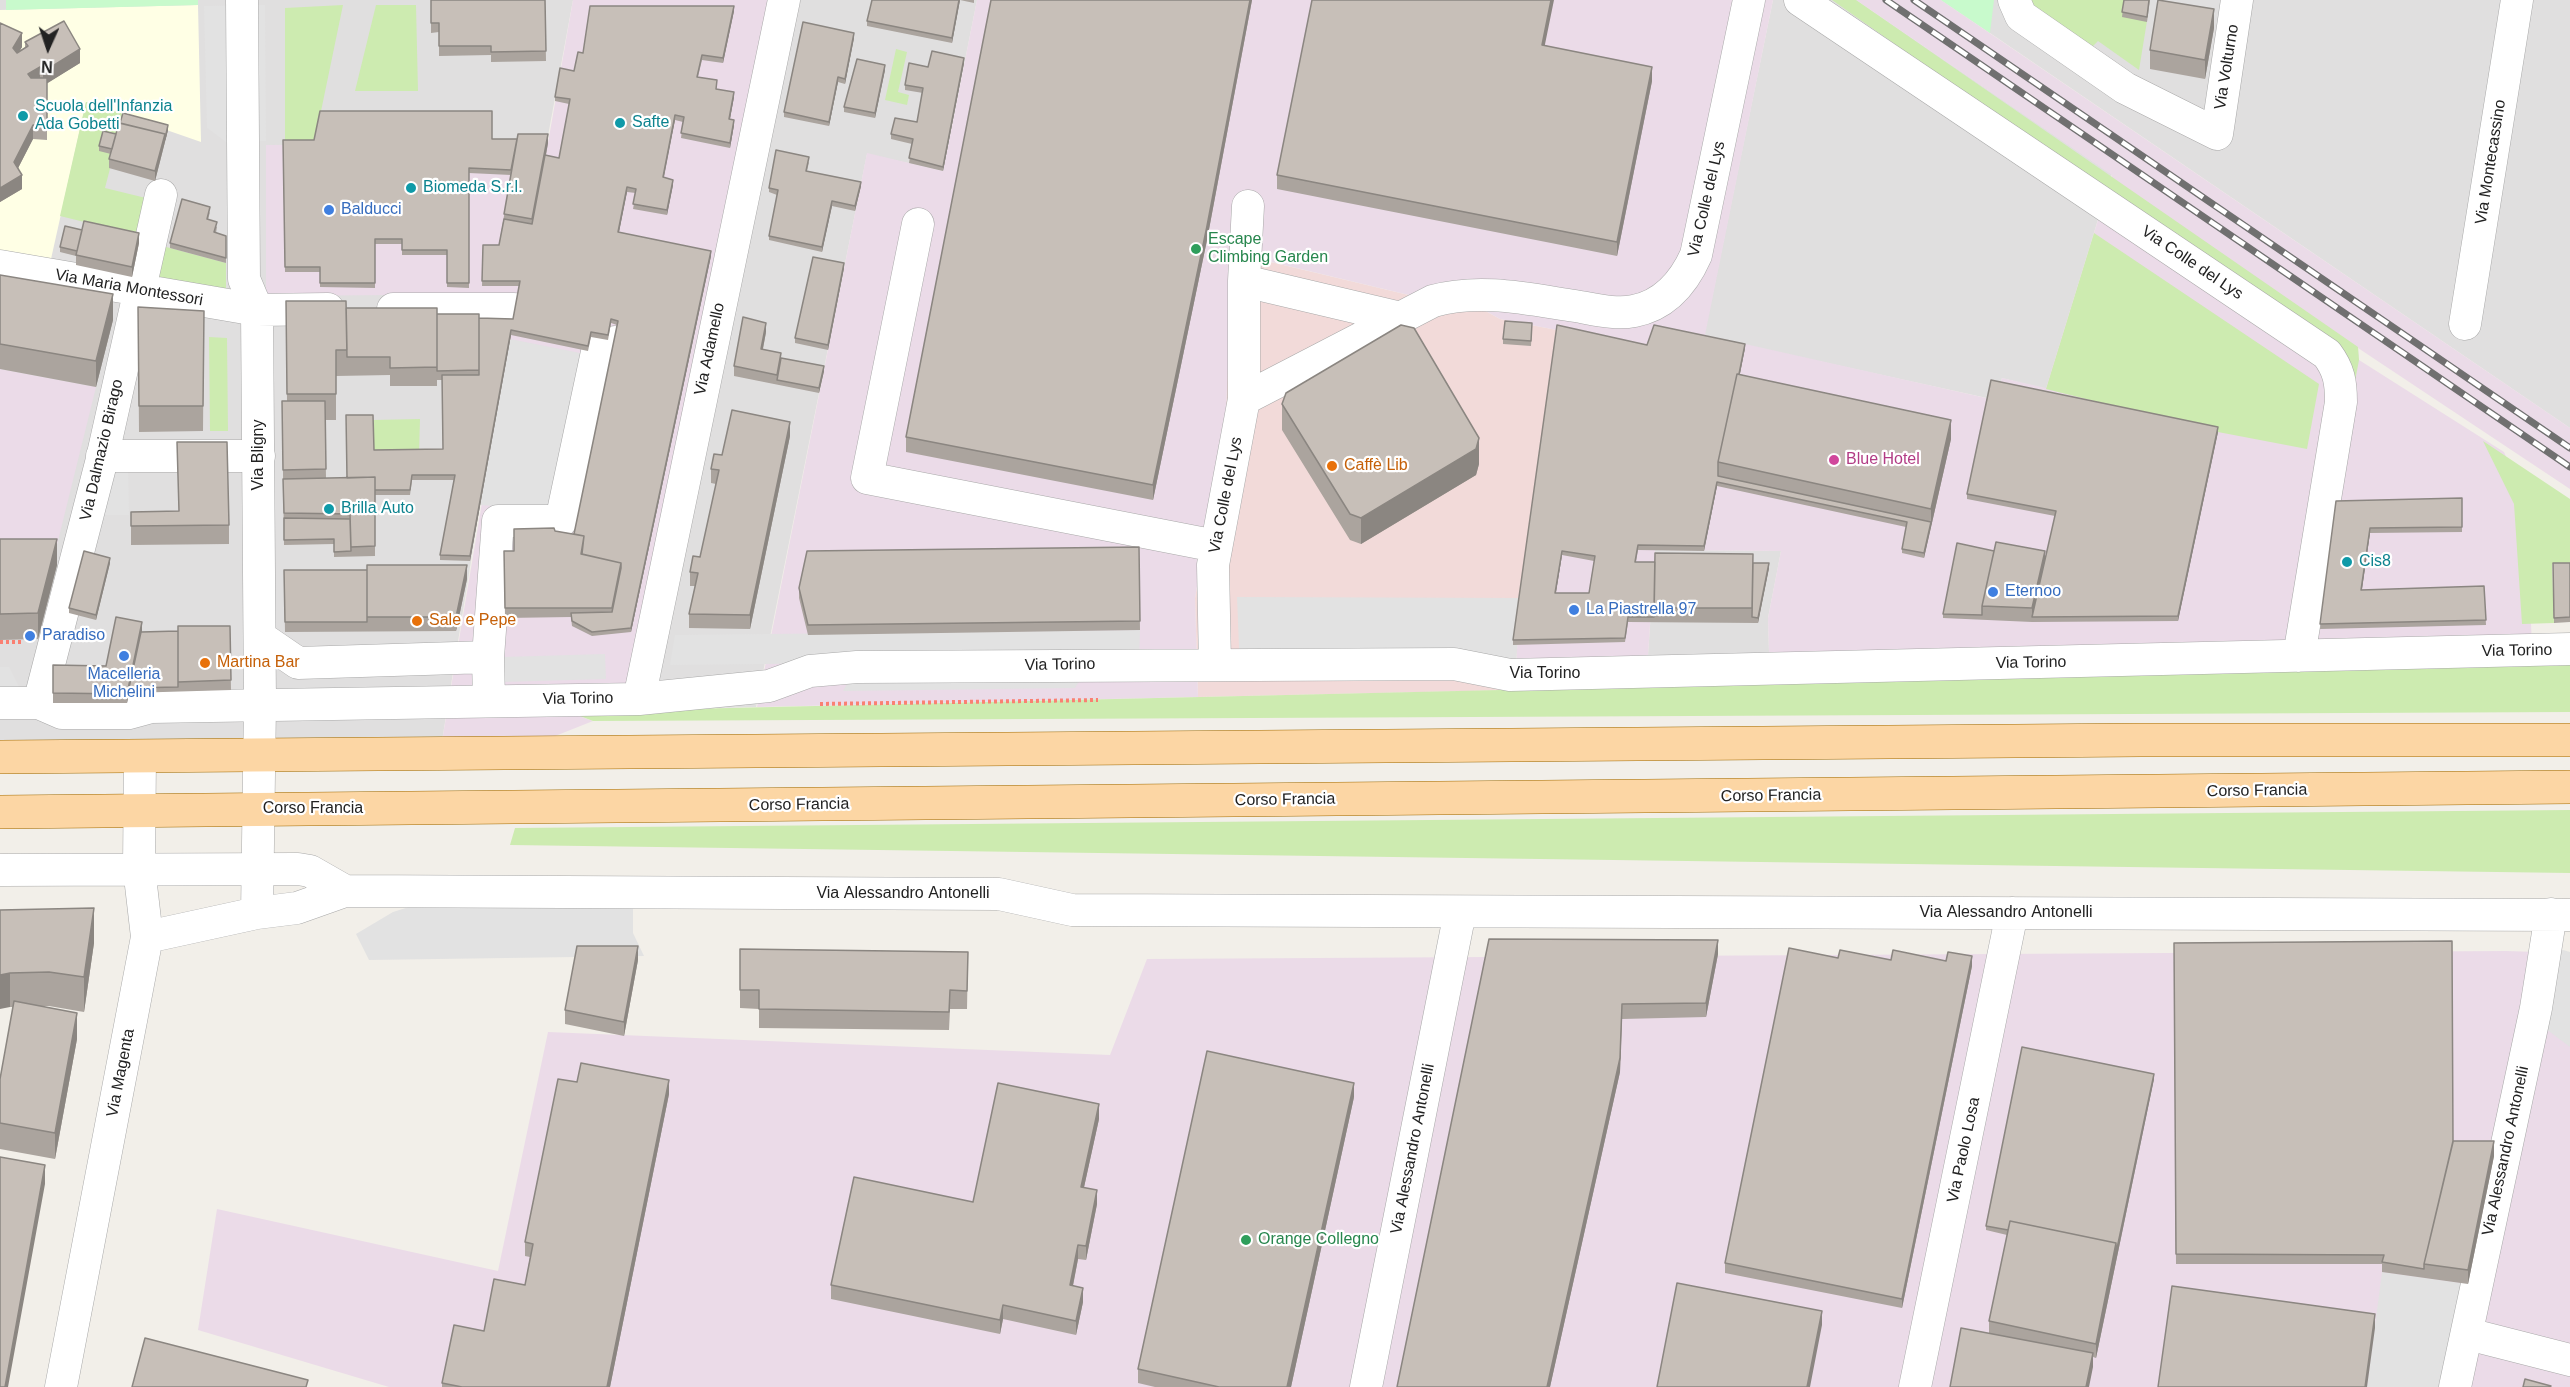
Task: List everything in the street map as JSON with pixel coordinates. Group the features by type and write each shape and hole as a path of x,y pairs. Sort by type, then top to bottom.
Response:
{"main road":[{"path":"0,757 2117,740 2570,740"},
{"name":"Corso Francia","path":"0,812 2570,787"}],"street":[{"name":"Via Bligny","path":"242,0 244,279 257,309 260,637 257,913"},
{"name":"Via Adamello","path":"639,699 784,0"},
{"name":"Via Colle del Lys","path":"1244,399 1433,301 1450,296 1480,294 1517,297 1610,312 1634,311 1655,304 1673,291 1688,274 1696,255 1749,0"},
{"name":"Via Colle del Lys","path":"1800,0 2327,354 2337,368 2341,383 2341,402 2299,656"},
{"name":"Via Volturno","path":"2014,0 2021,16 2125,88 2217,134 2237,0"},
{"name":"Via Montecassino","path":"2465,324 2517,0"},
{"name":"Via Dalmazio Birago","path":"39,703 147,291 161,195"},
{"name":"Via Colle del Lys","path":"1215,664 1213,564 1244,399 1244,280 1248,206"},
{"path":"918,224 867,478 1216,546"},
{"name":"Via Maria Montessori","path":"0,266 257,309 514,309"},
{"path":"1244,280 1401,318"},
{"path":"489,700 489,657 498,522 561,521 597,352 615,342"},
{"path":"102,456 259,456"},
{"path":"260,637 298,663 489,657"},
{"name":"Via Torino","path":"260,704 639,699 769,686 810,671 858,667 1454,664 1510,675 2570,650"},
{"path":"0,703 39,703 62,713 129,713 151,707 260,704"},
{"name":"Via Magenta","path":"61,1387 147,937 139,868 140,756"},
{"path":"0,870 259,869"},
{"name":"Via Alessandro Antonelli","path":"259,869 310,871 345,891"},
{"name":"Via Alessandro Antonelli","path":"147,937 257,913 297,908 345,891 999,894 1072,910 2560,914 2536,1008 2455,1387"},
{"name":"Via Alessandro Antonelli","path":"1366,1387 1460,912"},
{"name":"Via Paolo Losa","path":"1915,1387 2012,913"},
{"path":"2468,1334 2570,1360"}],"shaded area":[{"path":"0,0 573,0 480,505 441,747 0,752"},
{"path":"573,0 772,0 632,711 582,717 593,721 525,748 441,747 517,294 266,296 266,145 548,143"},
{"path":"772,0 977,0 943,171 867,154 756,707 644,710"},
{"path":"977,0 1773,0 1705,335 1995,400 2002,378 2046,388 2112,175 1856,0 1941,0 2570,428 2570,489 2358,348 2359,360 2504,452 2525,499 2533,666 1770,684 1768,618 1781,551 1655,550 1648,655 1633,687 1516,667 1520,598 1557,330 1500,319 1473,304 1459,307 1234,253 1225,426 1195,598 1198,697 757,707 867,153 943,171"},
{"path":"1773,0 1856,0 2112,174 2046,389 2002,378 1996,400 1704,336"},
{"path":"1941,0 2570,0 2570,428 1990,33"},
{"path":"198,5 201,142 86,102 51,259 0,250 0,10"},
{"path":"265,5 266,141 242,141 242,154 207,128 204,6"},
{"path":"1233,253 1459,307 1473,304 1500,319 1557,330 1512,690 1198,697 1195,598 1225,426"},
{"path":"510,339 590,355 548,510 480,505"},
{"path":"0,369 96,387 52,565 0,565"},
{"path":"101,463 128,463 129,515 87,515"},
{"path":"1655,550 1781,551 1768,618 1770,684 1633,687 1648,655"},
{"path":"1237,597 1520,598 1516,667 1240,671"},
{"path":"1140,630 1139,659 1093,659 1075,688 843,691 859,663 670,665 675,635"},
{"path":"605,654 606,679 502,682 502,657"},
{"path":"0,667 9,667 27,703 0,703"},
{"path":"422,903 633,905 633,933 644,956 369,960 356,934 393,912"},
{"path":"2546,945 2570,952 2570,1047 2534,1020"},
{"path":"2506,951 2570,953 2570,1387 389,1387 198,1330 217,1209 498,1271 548,1032 1110,1055 1147,959"},
{"path":"2382,1272 2468,1284 2455,1387 2367,1387"}],"green space":[{"path":"6,0 198,0 198,5 6,10"},
{"path":"1832,0 1856,0 2358,347 2359,360 2351,402 2343,359"},
{"path":"1941,0 1994,0 1990,33"},
{"path":"2027,0 2125,0 2147,21 2139,70 2098,41 2089,50 2032,11"},
{"path":"343,5 314,145 285,145 285,8"},
{"path":"376,5 416,5 418,91 355,91"},
{"path":"896,49 907,52 898,92 909,95 907,105 885,100"},
{"path":"86,102 124,114 105,188 150,199 141,236 60,216"},
{"path":"2094,233 2319,384 2307,449 2218,432 2046,389"},
{"path":"155,244 226,263 226,297 144,284"},
{"path":"209,337 227,338 228,431 210,431"},
{"path":"420,419 419,454 374,455 373,420"},
{"path":"2483,441 2570,499 2570,563 2552,564 2554,623 2522,624 2514,504"},
{"path":"2570,665 2570,712 593,721 580,716 644,710"},
{"path":"2570,810 2570,873 510,845 515,828"}],"building":[{"path":"431,0 545,0 546,51 491,52 491,46 439,46 439,23 431,23"},
{"path":"872,0 959,0 952,38 867,21"},
{"path":"991,0 1250,0 1207,226 1153,485 906,437"},
{"path":"1312,0 1551,0 1542,45 1652,67 1617,242 1277,175"},
{"path":"2124,0 2149,0 2147,17 2122,12"},
{"path":"2158,0 2214,9 2205,60 2150,50"},
{"path":"590,6 734,6 723,58 702,55 697,77 717,80 716,89 734,92 729,119 734,120 730,143 681,133 684,117 675,115 663,177 673,180 667,210 633,204 636,189 627,187 618,232 711,251 631,628 592,632 572,621 571,613 612,612 621,563 582,554 584,536 574,534 618,321 611,319 608,335 591,332 588,346 511,330 470,556 440,555 455,475 412,475 410,490 375,490 375,477 347,478 346,415 373,415 374,450 443,449 442,375 479,375 479,318 513,319 520,281 482,281 483,245 499,245 504,219 532,224 545,155 559,158 570,99 555,97 560,68 574,71 578,52 583,53"},
{"name":"Scuola dell'Infanzia Ada Gobetti","path":"64,21 80,49 43,72 40,67 28,74 31,78 47,78 47,126 33,125 14,162 22,175 0,188 0,23 22,33 13,48 17,53 28,46 25,42"},
{"path":"803,22 854,33 845,79 838,77 829,122 784,112"},
{"path":"932,51 964,58 943,167 909,158 913,139 891,134 895,118 917,122 923,88 905,85 909,63 928,67"},
{"path":"857,59 885,65 875,113 844,107"},
{"path":"320,111 492,111 492,139 517,139 511,170 469,168 469,283 447,283 447,250 402,250 402,239 375,239 375,283 320,283 320,267 285,267 283,140 314,140"},
{"path":"123,113 168,125 165,139 165,134 120,123"},
{"path":"119,123 165,134 155,171 109,159"},
{"path":"103,131 116,134 112,149 99,146"},
{"path":"518,134 548,134 532,219 504,214"},
{"path":"776,150 809,157 806,171 861,182 855,206 832,201 822,247 769,236 778,190 769,188"},
{"path":"182,199 210,207 207,219 217,222 214,232 226,236 226,258 170,243"},
{"path":"84,221 139,233 132,267 76,255"},
{"path":"65,226 82,230 77,251 60,247"},
{"path":"813,257 844,263 828,345 795,338"},
{"path":"0,275 113,294 96,361 0,344"},
{"path":"286,301 346,301 347,350 336,350 336,394 287,394"},
{"path":"138,307 204,311 203,406 139,406"},
{"path":"346,308 437,308 437,367 390,368 390,357 347,357"},
{"path":"437,314 479,314 479,370 437,371"},
{"path":"743,317 766,323 761,349 781,353 777,375 734,366"},
{"path":"1505,321 1532,323 1531,341 1503,339"},
{"path":"1401,325 1414,328 1479,438 1476,449 1361,518 1350,514 1282,404 1286,393"},
{"path":"1557,325 1647,345 1654,325 1745,344 1718,462 1718,476 1931,522 1924,553 1902,549 1907,522 1717,482 1704,546 1638,545 1635,562 1655,562 1654,617 1628,617 1625,638 1513,640","holes":["1562,551 1595,556 1589,593 1555,593"]},
{"path":"781,358 824,366 819,388 777,380"},
{"name":"Blue Hotel","path":"1737,374 1951,420 1931,509 1718,462"},
{"path":"1991,380 2218,427 2178,616 2032,617 2056,511 1967,494"},
{"path":"282,401 325,401 326,469 283,470"},
{"path":"732,410 790,422 750,615 689,614 698,573 690,572 693,556 700,557 719,470 711,469 714,454 722,455"},
{"path":"177,442 227,442 229,525 131,526 131,512 179,511"},
{"name":"Brilla Auto","path":"375,477 375,546 351,547 350,514 284,513 283,479"},
{"name":"Cis8","path":"2462,498 2462,527 2370,528 2361,590 2484,586 2486,620 2320,624 2336,501"},
{"path":"284,518 350,519 351,551 334,552 334,539 284,540"},
{"path":"554,528 555,531 584,536 581,554 621,563 612,608 505,608 504,551 514,551 514,529"},
{"path":"0,539 57,539 38,613 0,614"},
{"path":"1996,542 2045,551 2032,608 1982,606"},
{"path":"1957,543 1994,551 1982,615 1943,614"},
{"path":"1139,547 1140,621 808,625 799,588 807,551"},
{"path":"84,551 110,558 96,615 69,608"},
{"path":"1655,553 1753,554 1752,608 1654,608"},
{"path":"1753,563 1769,563 1758,618 1752,617"},
{"path":"2553,563 2570,563 2570,617 2554,618"},
{"path":"367,565 467,565 456,617 367,617"},
{"path":"284,570 367,570 367,622 285,622"},
{"path":"116,617 142,622 127,694 53,693 53,665 106,666"},
{"name":"Martina Bar","path":"178,626 230,626 231,680 178,682"},
{"path":"178,631 178,687 129,688 141,632"},
{"path":"94,908 84,977 49,972 0,975 0,910"},
{"path":"1489,939 1718,940 1706,1003 1622,1004 1620,1058 1547,1387 1397,1387"},
{"path":"2452,941 2453,1142 2424,1269 2382,1262 2384,1255 2176,1254 2174,943"},
{"path":"577,946 638,946 624,1022 565,1010"},
{"path":"1789,948 1838,958 1840,950 1891,960 1893,950 1946,961 1948,952 1972,956 1902,1299 1725,1263"},
{"path":"740,949 968,952 967,991 950,990 949,1012 759,1009 759,990 740,990"},
{"path":"14,1001 77,1013 55,1133 0,1123 0,1079"},
{"path":"2022,1047 2154,1074 2116,1253 2116,1243 2010,1221 2008,1230 1986,1226"},
{"name":"Orange Collegno","path":"1207,1051 1354,1083 1287,1387 1219,1387 1138,1369"},
{"path":"581,1063 669,1080 607,1387 462,1387 442,1383 454,1325 484,1331 494,1279 525,1285 533,1244 525,1242 558,1079 577,1082"},
{"path":"998,1083 1099,1104 1081,1187 1097,1190 1086,1246 1078,1245 1070,1285 1083,1288 1076,1321 1003,1305 1000,1320 831,1285 854,1177 973,1202"},
{"path":"2453,1141 2494,1141 2468,1270 2424,1264"},
{"path":"0,1157 45,1165 5,1387 0,1387"},
{"path":"2010,1221 2116,1243 2096,1344 1989,1321"},
{"path":"1677,1283 1822,1311 1807,1387 1657,1387"},
{"path":"2172,1286 2375,1314 2365,1387 2158,1387"},
{"path":"1961,1328 2093,1353 2086,1387 1950,1387"},
{"path":"145,1338 308,1380 306,1387 132,1387"},
{"path":"2525,1379 2551,1386 2523,1387"}],"railway":[{"path":"1886,0 2570,467"},
{"path":"1914,0 2570,448"}],"place":[{"name":"Scuola dell'Infanzia Ada Gobetti","path":"23,116"},
{"name":"Safte","path":"620,123"},
{"name":"Biomeda S.r.l.","path":"411,188"},
{"name":"Balducci","path":"329,210"},
{"name":"Escape Climbing Garden","path":"1196,249"},
{"name":"Blue Hotel","path":"1834,460"},
{"name":"Caffè Lib","path":"1332,466"},
{"name":"Brilla Auto","path":"329,509"},
{"name":"Cis8","path":"2347,562"},
{"name":"Eternoo","path":"1993,592"},
{"name":"La Piastrella 97","path":"1574,610"},
{"name":"Sale e Pepe","path":"417,621"},
{"name":"Paradiso","path":"30,636"},
{"name":"Macelleria Michelini","path":"124,656"},
{"name":"Martina Bar","path":"205,663"},
{"name":"Orange Collegno","path":"1246,1240"}]}
